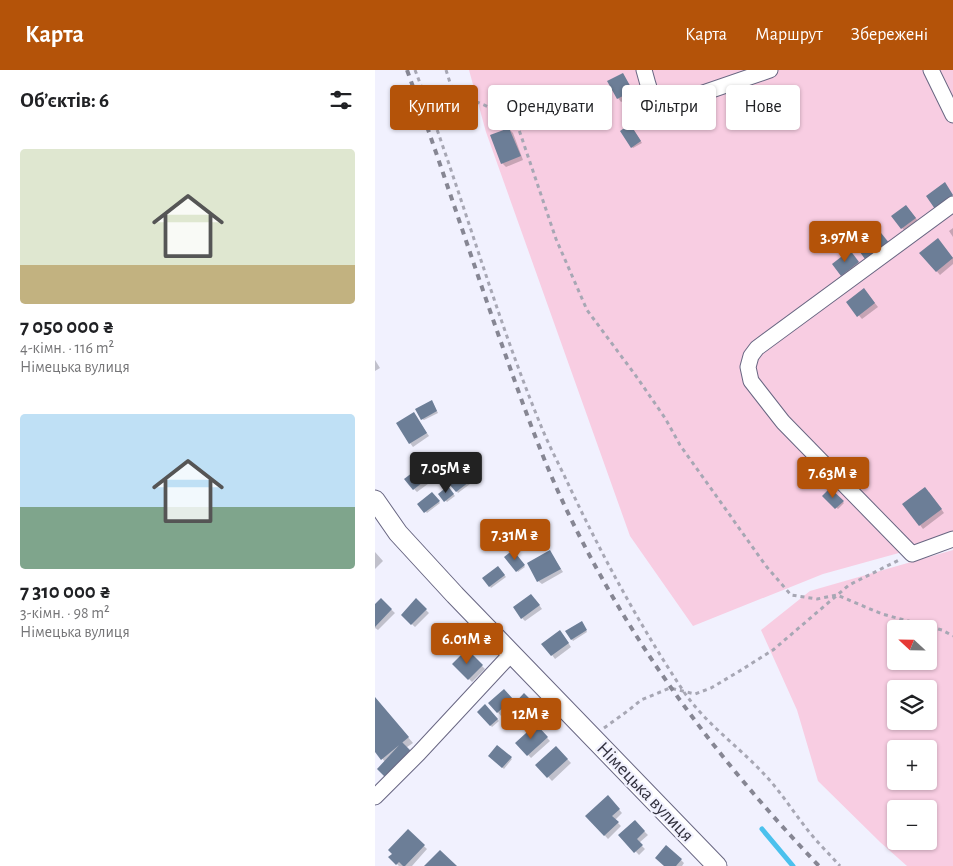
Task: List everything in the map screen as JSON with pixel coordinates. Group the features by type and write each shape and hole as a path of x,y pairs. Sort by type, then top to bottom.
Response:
{"main road":[{"name":"Німецька вулиця","path":"375,500 398,533 511,654 717,866"}],"street":[{"path":"644,70 650,91 656,101 665,106 769,70"},
{"path":"931,70 953,116"},
{"path":"953,204 757,348 751,356 748,367 751,381 783,422 912,554 953,539"},
{"path":"375,798 511,654"}],"path":[{"path":"415,70 434,119 507,335 539,423 609,568 693,704 723,736 745,754 766,776 815,839 840,866"},
{"path":"445,70 453,92 515,118 556,240 587,310 637,376 680,444 766,566 791,595 817,599 837,595 882,614 942,630 953,636"},
{"path":"591,736 641,700 670,688 695,694 711,688 773,650 849,585 912,554"}],"shaded area":[{"path":"469,70 953,70 953,538 823,574 693,626 630,536 486,132 478,103 478,85 473,85"},
{"path":"953,550 953,866 907,866 889,850 937,850 937,800 887,800 887,848 818,781 797,710 761,630 810,591"}],"building":[{"path":"623,73 630,85 622,85 622,96 617,99 612,90 612,85 609,85 607,81"},
{"path":"504,130 510,130 521,156 501,164 490,135"},
{"path":"634,130 641,141 631,148 620,131"},
{"path":"945,182 953,195 935,209 926,196"},
{"path":"906,205 916,218 901,229 891,216"},
{"path":"877,228 890,244 867,262 855,245"},
{"path":"938,238 953,258 936,272 919,253"},
{"path":"850,250 859,262 841,276 832,264"},
{"path":"864,288 875,303 857,317 846,302"},
{"path":"432,400 437,411 421,420 415,409"},
{"path":"414,412 427,433 409,444 396,423"},
{"path":"425,463 433,474 413,490 404,479"},
{"path":"463,473 469,482 456,492 449,484"},
{"path":"448,486 454,494 444,502 438,494"},
{"path":"925,487 942,509 919,526 902,504"},
{"path":"830,488 844,501 835,509 822,496"},
{"path":"432,492 440,501 424,513 417,504"},
{"path":"513,550 525,565 516,572 504,557"},
{"path":"550,550 561,569 537,582 527,563"},
{"path":"498,566 505,575 489,587 482,578"},
{"path":"531,594 540,605 521,619 513,607"},
{"path":"381,598 392,609 375,627 375,604"},
{"path":"416,598 427,609 411,625 401,615"},
{"path":"582,621 587,630 571,640 565,631"},
{"path":"560,630 569,643 551,656 541,644"},
{"path":"467,649 483,665 468,680 452,664"},
{"path":"504,689 513,699 497,713 488,703"},
{"path":"524,693 536,705 525,717 512,706"},
{"path":"375,697 409,737 381,760 375,752"},
{"path":"485,704 498,719 490,726 477,712"},
{"path":"536,724 548,737 527,756 515,743"},
{"path":"402,742 411,751 385,777 377,769"},
{"path":"497,745 512,757 502,768 488,756"},
{"path":"556,746 568,759 547,778 535,765"},
{"path":"608,795 620,809 612,816 619,822 604,836 585,816"},
{"path":"635,820 645,831 637,839 643,845 634,853 618,835"},
{"path":"408,829 425,845 405,866 399,862 396,865 388,857 392,854 388,850"},
{"path":"666,845 682,859 676,866 664,866 655,858"},
{"path":"440,850 457,866 424,866"}],"waterway":[{"path":"762,829 793,866"}],"railway":[{"path":"407,70 531,425 571,519 623,614 681,702 747,786 819,866"}]}
